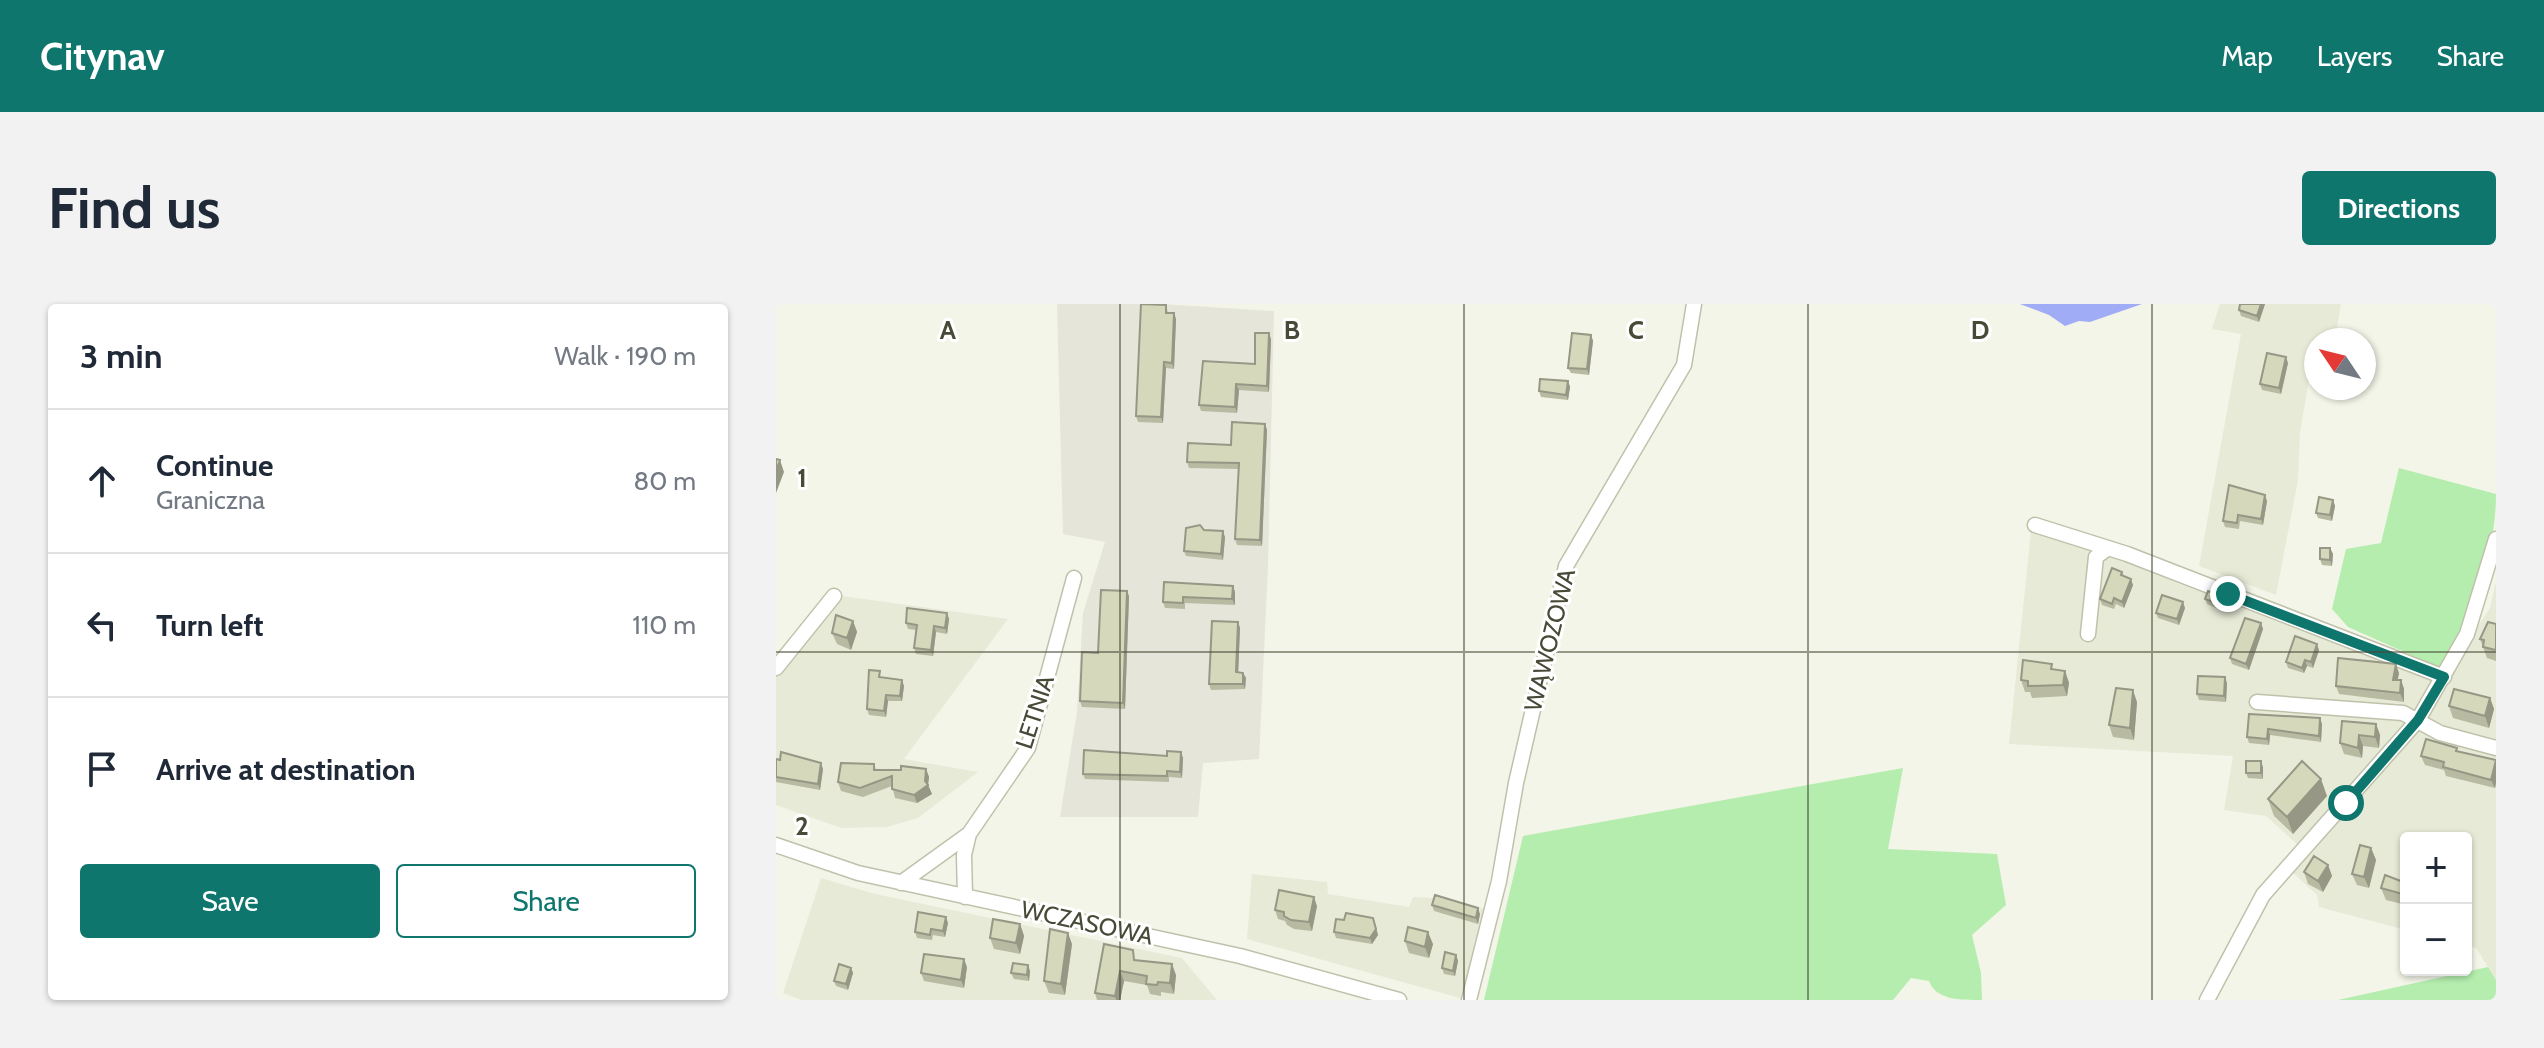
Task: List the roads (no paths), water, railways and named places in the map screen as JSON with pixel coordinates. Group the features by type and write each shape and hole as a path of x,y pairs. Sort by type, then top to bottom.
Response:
{"street":[{"name":"WĄWOZOWA","path":"1469,1000 1499,881 1516,783 1566,566 1684,365 1694,304"},
{"path":"2035,525 2108,548 2444,677"},
{"path":"2207,1000 2263,895 2418,720 2489,595 2496,539"},
{"path":"2088,634 2096,557 2108,548"},
{"name":"LETNIA","path":"901,883 969,834 1028,748 1074,578"},
{"path":"776,668 834,596"},
{"path":"2257,702 2403,713 2440,733 2496,748"},
{"name":"LETNIA","path":"965,897 964,855 969,834"},
{"name":"WCZASOWA","path":"776,845 901,883 1240,956 1399,1000"}],"water":[{"path":"2020,304 2142,304 2090,322 2079,321 2065,326 2049,315"}]}
